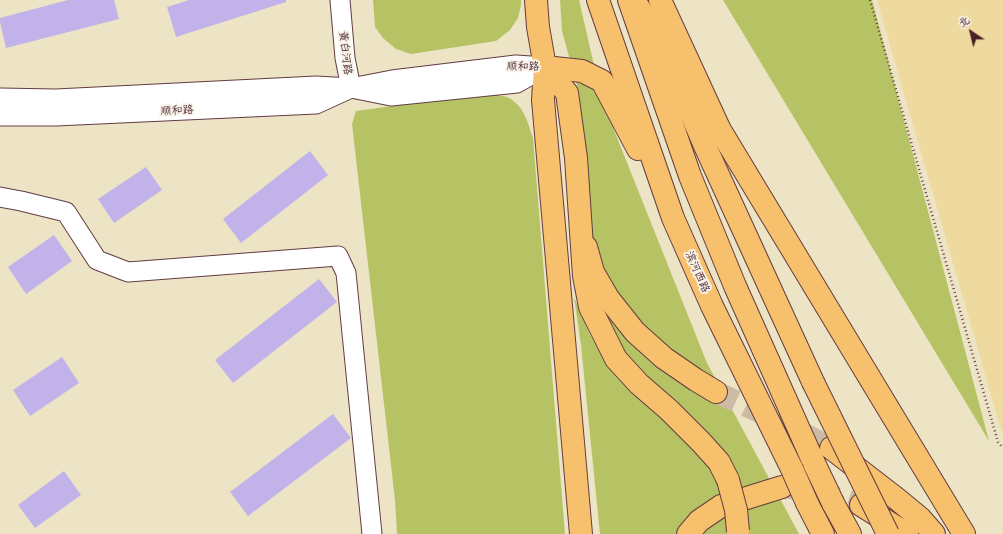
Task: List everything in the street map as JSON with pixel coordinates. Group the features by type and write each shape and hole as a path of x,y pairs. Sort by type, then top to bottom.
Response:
{"main road":[{"path":"536,0 538,27 545,67 543,100 581,534"},
{"name":"滨河西路","path":"598,0 673,218 787,478 807,504 823,534"},
{"path":"629,0 690,176 735,286 814,463 850,534"},
{"path":"634,0 660,41 705,146 813,382 888,534"},
{"path":"660,0 720,130 964,534"},
{"path":"545,67 582,71 602,81 673,218"},
{"path":"545,67 567,93 576,158 584,276 590,307 616,359 639,384 669,410 719,462 728,480 736,510 738,532"},
{"path":"581,230 593,272 608,298 635,332 664,358 716,392"},
{"path":"831,448 897,498 920,518 934,534"},
{"path":"688,534 699,521 721,506 787,478"},
{"path":"861,505 907,534"}],"street":[{"name":"黄白河路","path":"340,0 345,58 351,88"},
{"name":"黄白河路","path":"351,0 356,57 351,88"},
{"name":"顺和路","path":"0,98 56,99 316,86 351,88 391,96 517,83 545,67"},
{"name":"顺和路","path":"0,116 56,116 316,104 351,88"},
{"path":"0,197 66,212 97,260 128,272 338,256 346,273 372,534"}],"path":[{"path":"870,0 998,442 1003,448"}],"green space":[{"path":"373,0 521,0 521,5 518,18 510,30 496,41 411,54 396,49 383,38 375,27"},
{"path":"560,0 579,0 602,100 707,363 799,534 600,534 581,345 574,297 590,335 613,370 604,313 635,343 596,255 586,210 579,93 562,31"},
{"path":"723,0 872,0 989,441"},
{"path":"487,93 507,97 514,101 525,115 533,138 565,534 397,534 395,500 352,124 356,111"}],"sand":[{"path":"877,0 1003,0 1003,436"}],"building":[{"path":"68,0 114,0 119,19 6,48 0,18"},
{"path":"189,0 286,0 286,2 176,37 167,7"},
{"path":"310,151 328,175 241,243 223,219"},
{"path":"146,167 162,190 114,223 98,199"},
{"path":"54,235 72,261 26,294 8,267"},
{"path":"319,279 337,302 233,383 215,360"},
{"path":"62,357 79,383 30,416 13,390"},
{"path":"333,414 351,438 248,516 230,492"},
{"path":"64,471 81,495 35,528 18,505"}],"tunnel":[{"path":"716,392 785,424 831,448"},
{"path":"784,487 817,492 861,505"}]}
